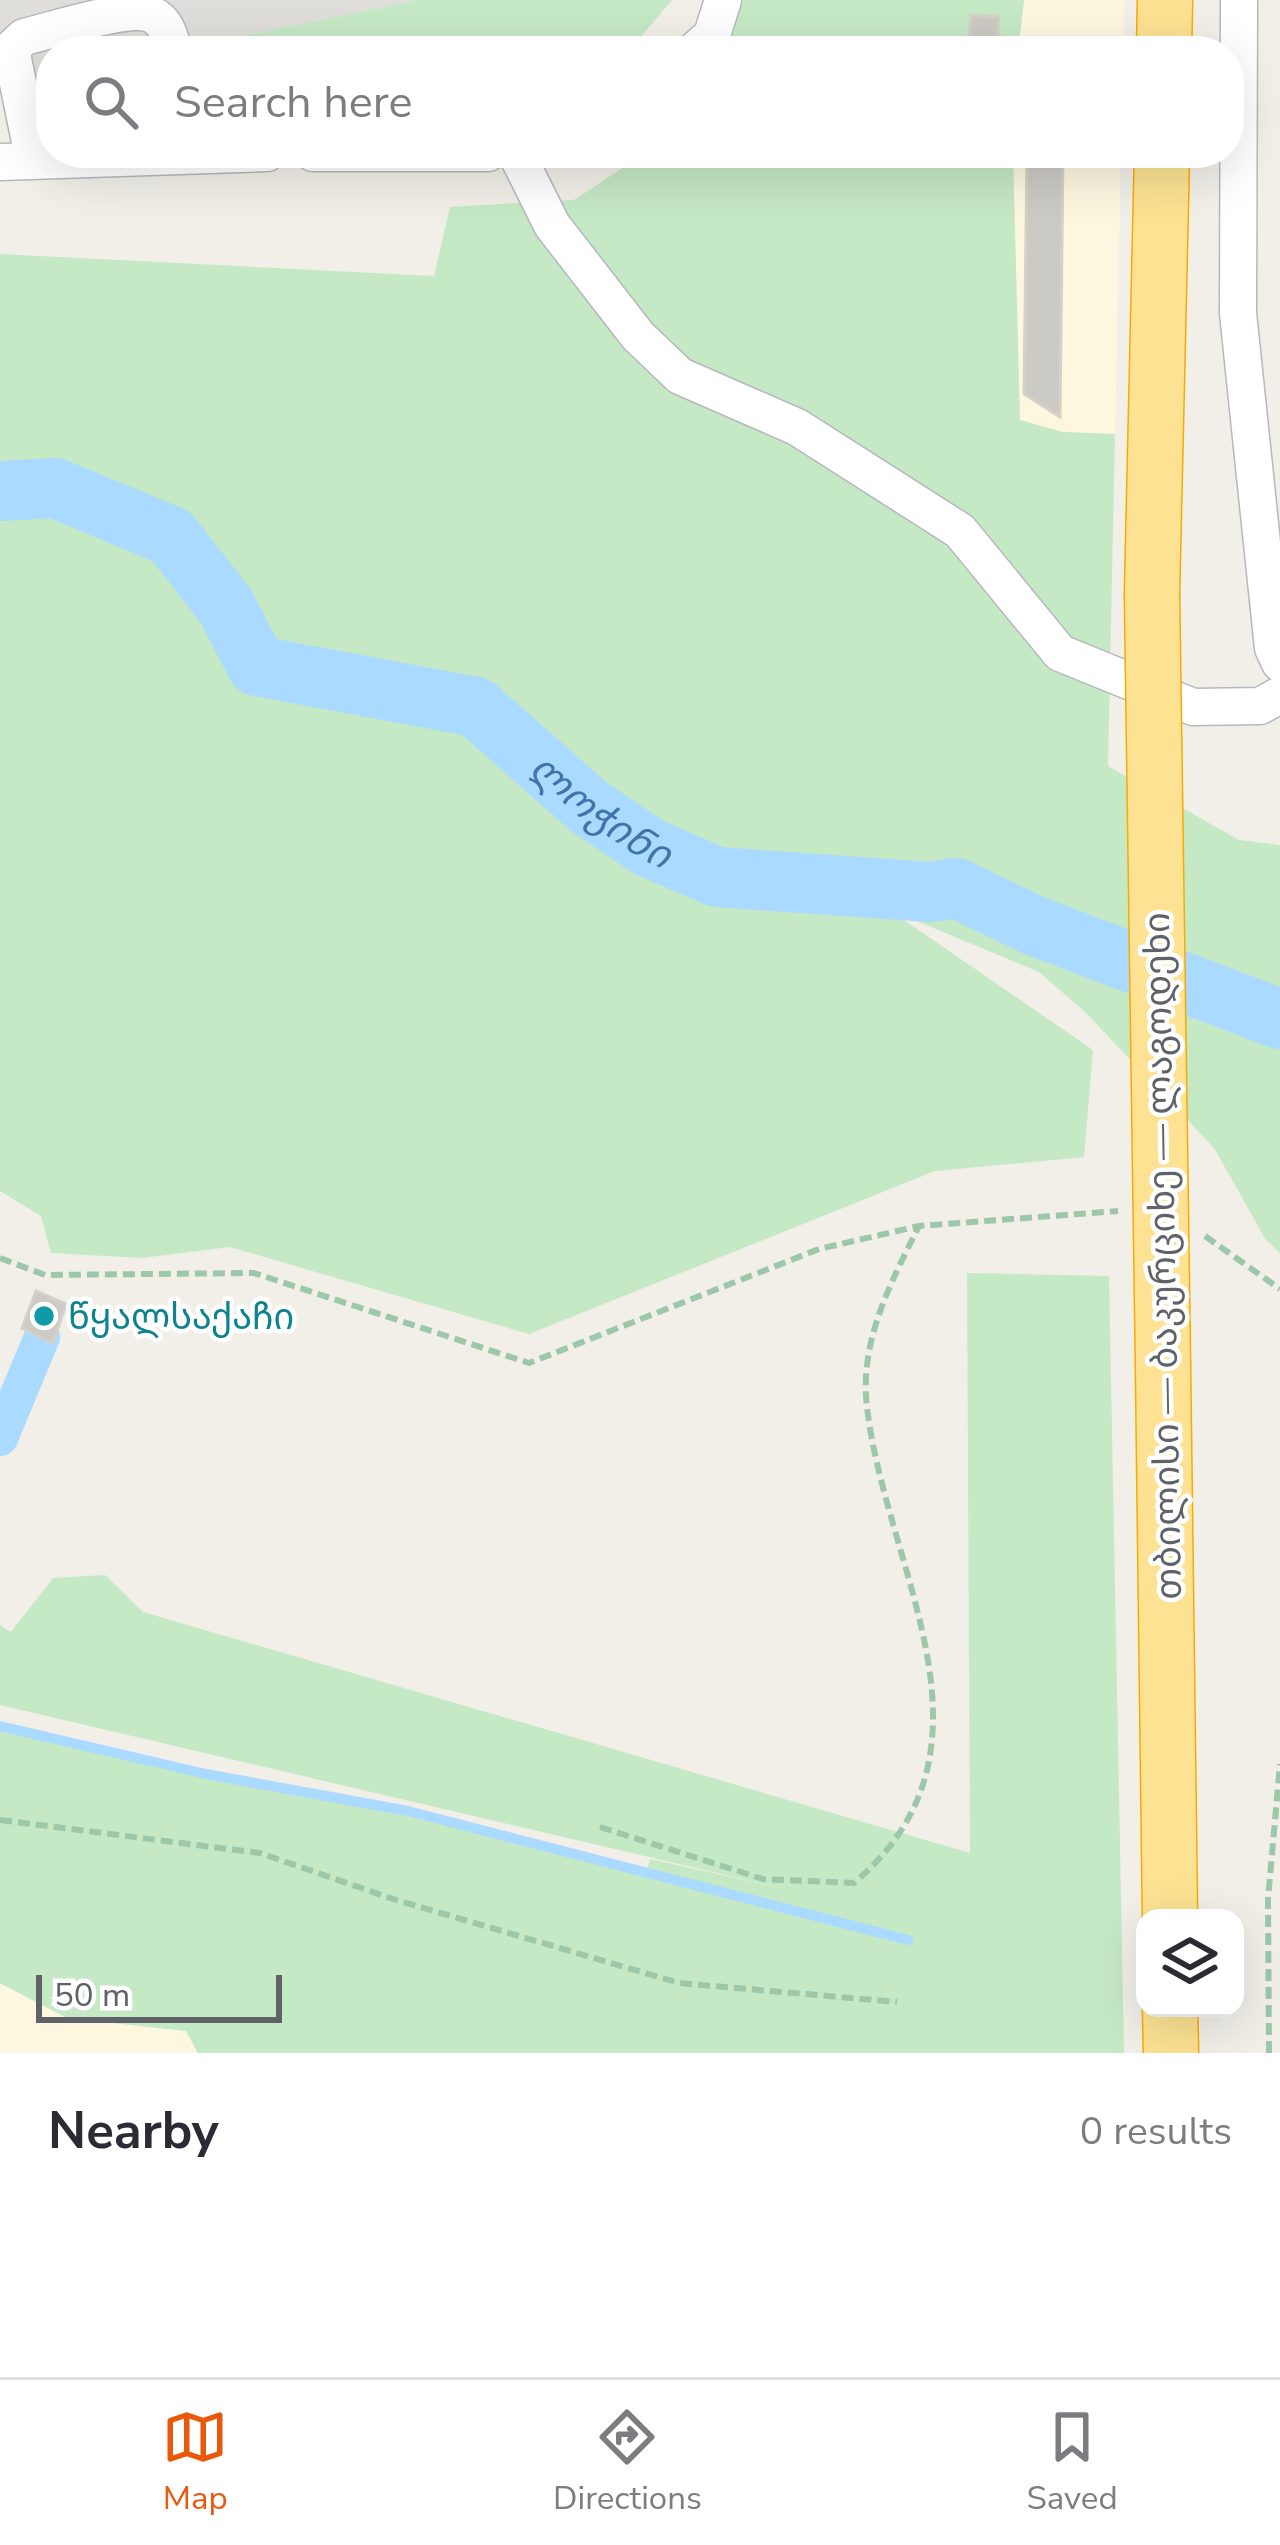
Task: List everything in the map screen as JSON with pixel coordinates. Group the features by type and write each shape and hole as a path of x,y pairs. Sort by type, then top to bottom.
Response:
{"highway":[{"path":"1164,36 1165,0"},
{"name":"თბილისი — ბაკურციხე — ლაგოდეხი","path":"1162,168 1152,594 1170,1909"},
{"path":"1170,2017 1171,2053"}],"lane":[{"path":"711,36 723,0"},
{"path":"1239,0 1239,36"},
{"path":"17,161 11,49 24,37 133,12 154,15 170,36"},
{"path":"523,168 551,225 652,350 680,376 797,427 959,530 1060,653 1193,707 1260,706 1280,694"},
{"path":"1238,168 1238,313 1273,648 1280,663"}],"path":[{"path":"0,1258 45,1275 254,1273 529,1363 819,1249 919,1226 1121,1211"},
{"path":"1189,1225 1280,1289"},
{"path":"600,1827 763,1879 854,1883 892,1851 918,1804 932,1751 934,1697 926,1634 866,1403 878,1307 919,1226"},
{"path":"1270,2053 1268,1899 1280,1764"},
{"path":"0,1820 260,1853 392,1899 679,1983 897,2002"},
{"path":"1268,1899 1280,1911"}],"shaded area":[{"path":"0,0 419,0 243,36 36,36 36,78 0,86"},
{"path":"1024,0 1124,0 1123,36 1020,36"},
{"path":"1013,168 1121,168 1115,434 1063,432 1020,421"},
{"path":"0,1984 67,2018 186,2031 198,2053 0,2053"}],"green space":[{"path":"419,0 672,0 642,36 243,36"},
{"path":"743,0 1024,0 1020,36 732,36"},
{"path":"622,168 1013,168 1020,420 1063,432 1115,434 1108,766 1239,840 1280,845 1280,1253 1266,1240 1214,1148 1085,1012 1039,972 888,909 1093,1050 1084,1157 935,1171 529,1334 230,1247 142,1258 51,1253 41,1216 0,1191 0,254 434,276 450,207 574,200"},
{"path":"967,1273 1109,1276 1124,2053 198,2053 186,2031 67,2018 0,1983 0,1726 647,1869 650,1859 785,1889 0,1705 0,1625 11,1632 53,1578 105,1575 143,1612 970,1853"}],"building":[{"path":"971,15 999,17 997,36 969,36"},
{"path":"1027,168 1063,168 1060,417 1024,394"},
{"name":"წყალსაქაჩი","path":"36,1291 66,1304 53,1343 22,1328"}],"waterway":[{"name":"ლოჭინი","path":"0,491 55,488 171,536 225,605 257,666 476,707 589,807 650,848 717,877 930,892 956,888 1035,926 1280,1019"},
{"path":"0,1438 42,1337"},
{"path":"0,1726 206,1774 408,1811 908,1940"}],"place":[{"name":"წყალსაქაჩი","path":"44,1316"}]}
